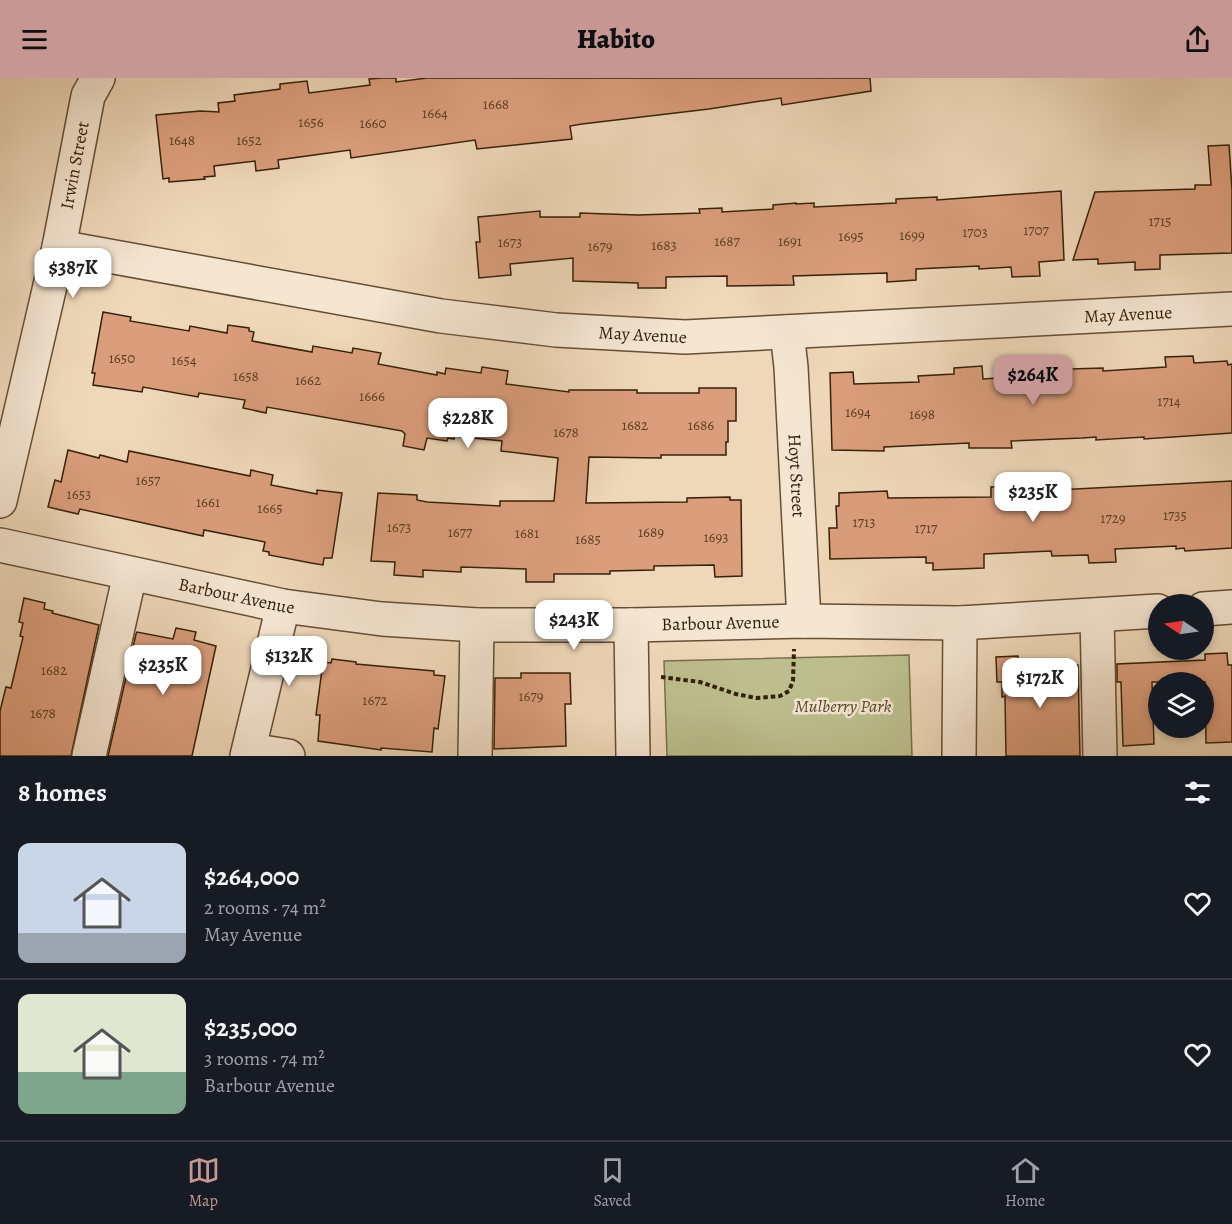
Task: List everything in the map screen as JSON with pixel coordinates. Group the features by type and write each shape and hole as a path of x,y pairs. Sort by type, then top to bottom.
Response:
{"street":[{"name":"Irwin Street","path":"0,501 59,247 88,96 98,78"},
{"name":"May Avenue","path":"59,247 441,316 556,330 685,337 1232,309"},
{"name":"Hoyt Street","path":"787,332 791,367 799,621"},
{"name":"Barbour Avenue","path":"0,545 283,606 382,619 477,625 632,626 799,621 960,622 1148,612"},
{"path":"89,756 130,574"},
{"path":"283,606 248,753 288,756"},
{"path":"1214,608 1232,607"},
{"path":"1097,615 1101,756"},
{"path":"959,756 960,622"},
{"path":"475,756 477,625"},
{"path":"632,626 633,756"}],"path":[{"path":"656,676 700,682 756,698 780,696 789,691 795,675 799,621"}],"green space":[{"name":"Mulberry Park","path":"909,655 912,756 667,756 664,661"}],"building":[{"path":"396,78 396,82 427,78 870,78 871,91 782,105 781,98 582,124 570,126 572,139 477,149 475,140 351,158 350,150 278,160 279,168 256,171 255,161 214,166 215,176 204,177 205,179 169,182 169,178 163,179 156,115 200,111 219,112 218,103 235,101 234,95 280,89 280,84 307,81 309,93 370,85 369,79"},
{"path":"1229,145 1232,253 1160,255 1160,269 1135,270 1135,262 1098,264 1098,259 1073,260 1095,192 1195,189 1195,185 1211,185 1208,146"},
{"path":"1061,191 1064,260 1039,262 1040,276 1012,277 1011,267 979,269 979,266 916,269 916,280 887,282 887,273 793,276 794,285 727,286 727,276 666,277 666,288 638,288 638,283 573,281 573,258 510,264 511,275 479,278 476,242 480,242 478,217 540,211 540,217 580,217 580,213 638,215 700,213 699,209 722,208 722,212 773,209 773,205 796,203 814,203 814,207 896,203 896,199 937,197 937,200"},
{"path":"103,312 131,317 130,321 189,331 190,326 227,333 228,325 249,328 249,331 254,332 252,341 312,352 313,346 352,353 353,348 381,353 378,364 437,375 437,372 445,374 446,368 481,373 482,367 508,371 506,384 569,392 569,390 637,390 637,393 699,393 699,388 736,388 736,421 728,421 726,455 661,455 661,458 589,457 586,503 687,502 687,498 730,497 730,500 741,500 742,576 715,577 714,565 654,566 654,570 610,571 610,574 554,574 554,582 526,582 526,569 461,567 461,572 423,570 423,577 394,575 395,562 371,561 378,493 417,495 417,500 427,502 500,506 500,501 554,501 558,458 501,451 502,441 454,436 454,439 448,438 447,441 427,438 424,450 403,446 405,434 402,431 267,407 266,413 243,408 245,400 199,393 198,397 143,387 142,392 93,385 95,373 92,373"},
{"path":"1193,356 1194,363 1227,361 1228,365 1232,364 1232,433 1144,439 1144,437 1096,440 1096,437 1011,441 1012,448 969,448 969,443 884,447 884,451 832,450 830,373 853,372 854,384 919,382 918,376 954,374 954,368 982,366 983,379 1042,375 1042,363 1070,361 1070,369 1103,368 1103,371 1166,367 1165,357"},
{"path":"68,450 127,462 129,451 250,476 251,470 273,475 271,485 317,494 317,490 342,493 332,558 324,558 323,565 311,563 269,555 269,552 263,551 265,542 204,530 203,536 80,509 78,514 48,507 55,480 61,482"},
{"path":"1232,481 1232,548 1185,551 1184,548 1176,549 1176,546 1115,549 1116,562 1089,563 1088,555 1052,556 1051,551 984,554 984,568 933,570 933,563 926,563 926,557 830,559 829,528 837,528 836,506 839,506 839,493 887,491 888,498 991,497 991,487 1014,486 1014,492"},
{"path":"24,598 45,603 44,609 53,611 52,613 99,625 71,756 0,756 0,711 6,687 11,688 23,637 20,636 23,623 19,622"},
{"path":"176,628 196,632 194,640 216,646 192,756 108,756 137,632 173,639"},
{"path":"1227,653 1228,665 1232,665 1232,742 1206,743 1206,738 1214,738 1214,672 1148,672 1148,738 1154,738 1154,744 1123,746 1121,682 1117,682 1117,664 1214,660 1214,654"},
{"path":"1018,656 1018,664 1027,664 1028,667 1078,665 1080,756 1006,756 1005,696 1002,697 1002,682 997,682 996,657"},
{"path":"332,659 356,662 356,664 434,671 434,675 445,676 438,729 434,728 432,752 381,748 381,750 318,741 320,715 316,715 323,662 331,663"},
{"path":"521,673 570,673 571,704 565,704 566,746 494,749 495,678 521,678"}]}
